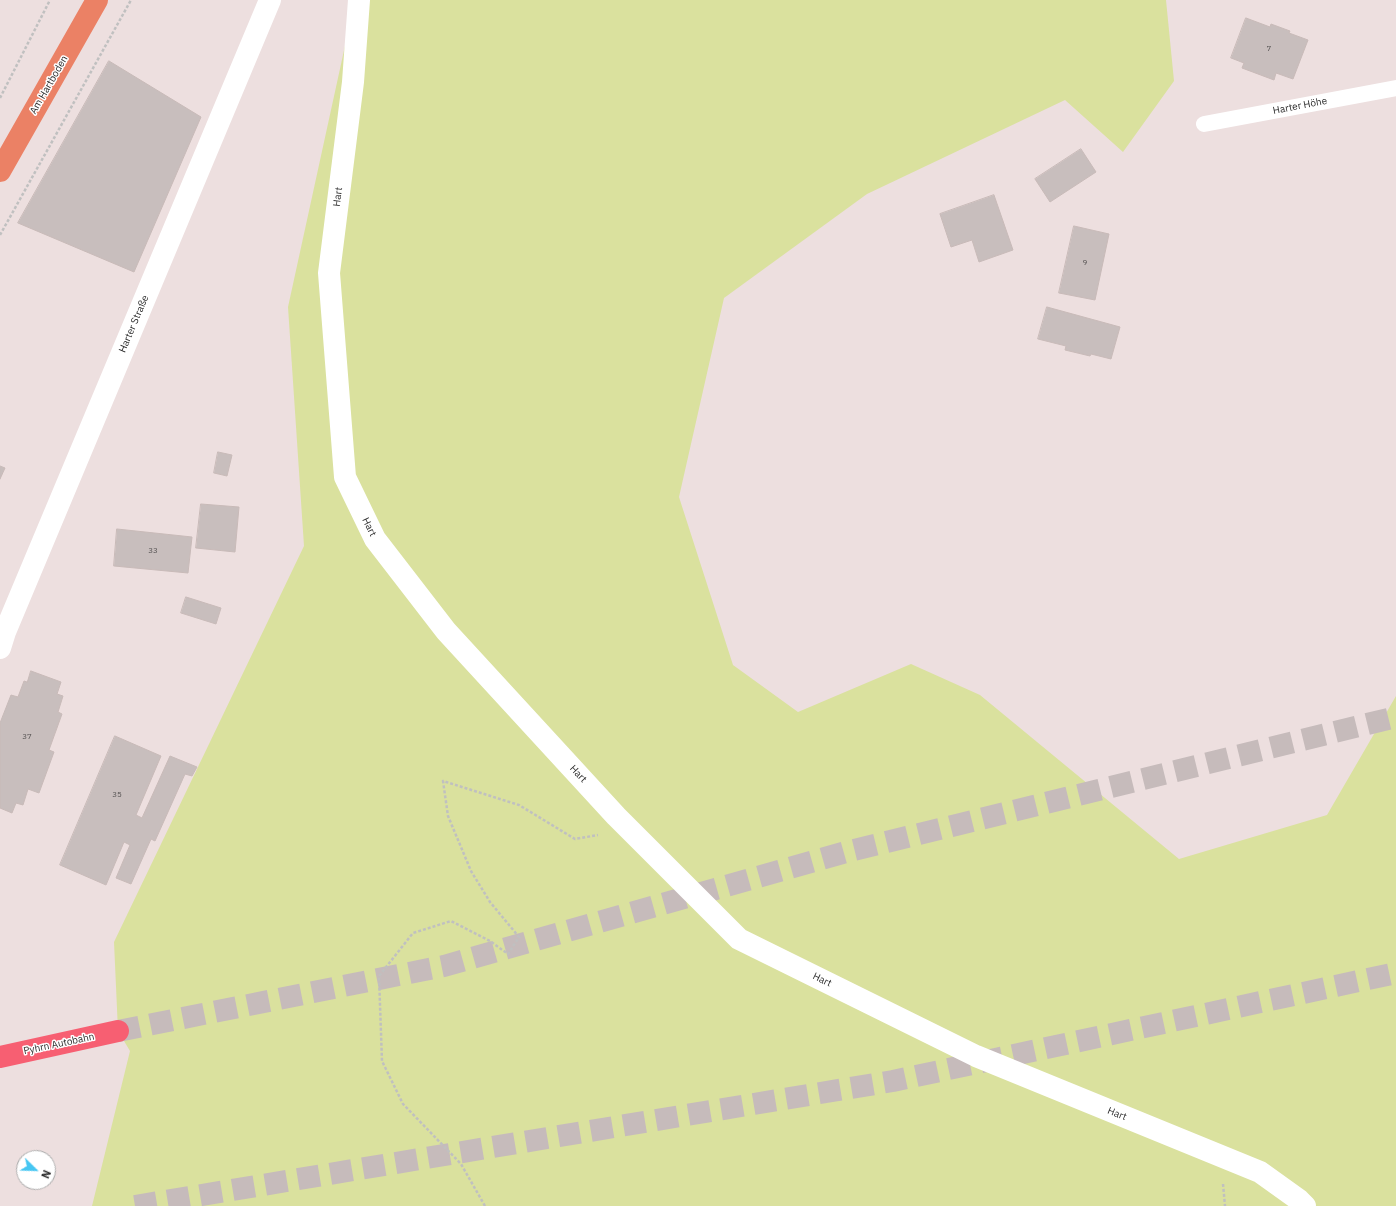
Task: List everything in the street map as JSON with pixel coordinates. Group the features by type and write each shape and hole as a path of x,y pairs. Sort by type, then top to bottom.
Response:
{"highway":[{"name":"Pyhrn Autobahn","path":"0,1057 118,1031"}],"main road":[{"name":"Am Hartboden","path":"0,171 97,0"}],"street":[{"name":"Harter Straße","path":"0,648 5,632 270,0"},
{"name":"Hart","path":"358,0 353,82 329,273 345,477 375,539 446,631 616,816 739,939 976,1056 1260,1172 1305,1206"}],"lane":[{"name":"Harter Höhe","path":"1204,124 1396,88"}],"path":[{"path":"0,98 50,0"},
{"path":"0,235 131,0"},
{"path":"485,1206 461,1164 402,1104 382,1061 379,976 413,934 451,921 490,942 508,954 519,937 490,902 471,871 448,816 443,781 519,805 575,839 599,835 616,816"}],"green space":[{"path":"355,0 1166,0 1174,81 1123,152 1065,100 867,194 724,298 679,497 733,665 798,712 911,664 980,695 1179,859 1327,815 1396,696 1396,1206 92,1206 130,1051 118,1031 114,942 304,546 288,307"}],"building":[{"path":"1246,18 1270,27 1271,24 1308,40 1293,79 1276,73 1274,80 1242,68 1244,63 1231,58"},
{"path":"109,61 201,117 134,272 18,223"},
{"path":"1081,149 1096,172 1050,202 1035,179"},
{"path":"994,195 1013,250 979,262 972,240 951,247 940,214"},
{"path":"1074,226 1109,234 1095,300 1059,293"},
{"path":"1047,307 1120,327 1111,359 1065,350 1066,346 1038,339"},
{"path":"218,452 232,455 227,476 214,473"},
{"path":"0,466 5,468 0,479"},
{"path":"201,504 239,507 235,552 196,548"},
{"path":"117,529 192,537 188,573 114,566"},
{"path":"186,597 221,608 216,624 181,613"},
{"path":"31,671 61,682 57,694 63,696 58,712 62,714 49,750 54,752 39,793 28,789 23,805 16,803 12,813 0,808 0,723 11,695 18,697 24,681 27,682"},
{"path":"115,736 161,756 136,815 142,818 170,756 197,767 192,776 185,774 155,841 151,839 131,884 116,878 130,845 124,842 106,885 60,865"}],"tunnel":[{"path":"118,1031 444,966 846,852 1396,717"},
{"path":"135,1206 893,1081 1396,973"}]}
